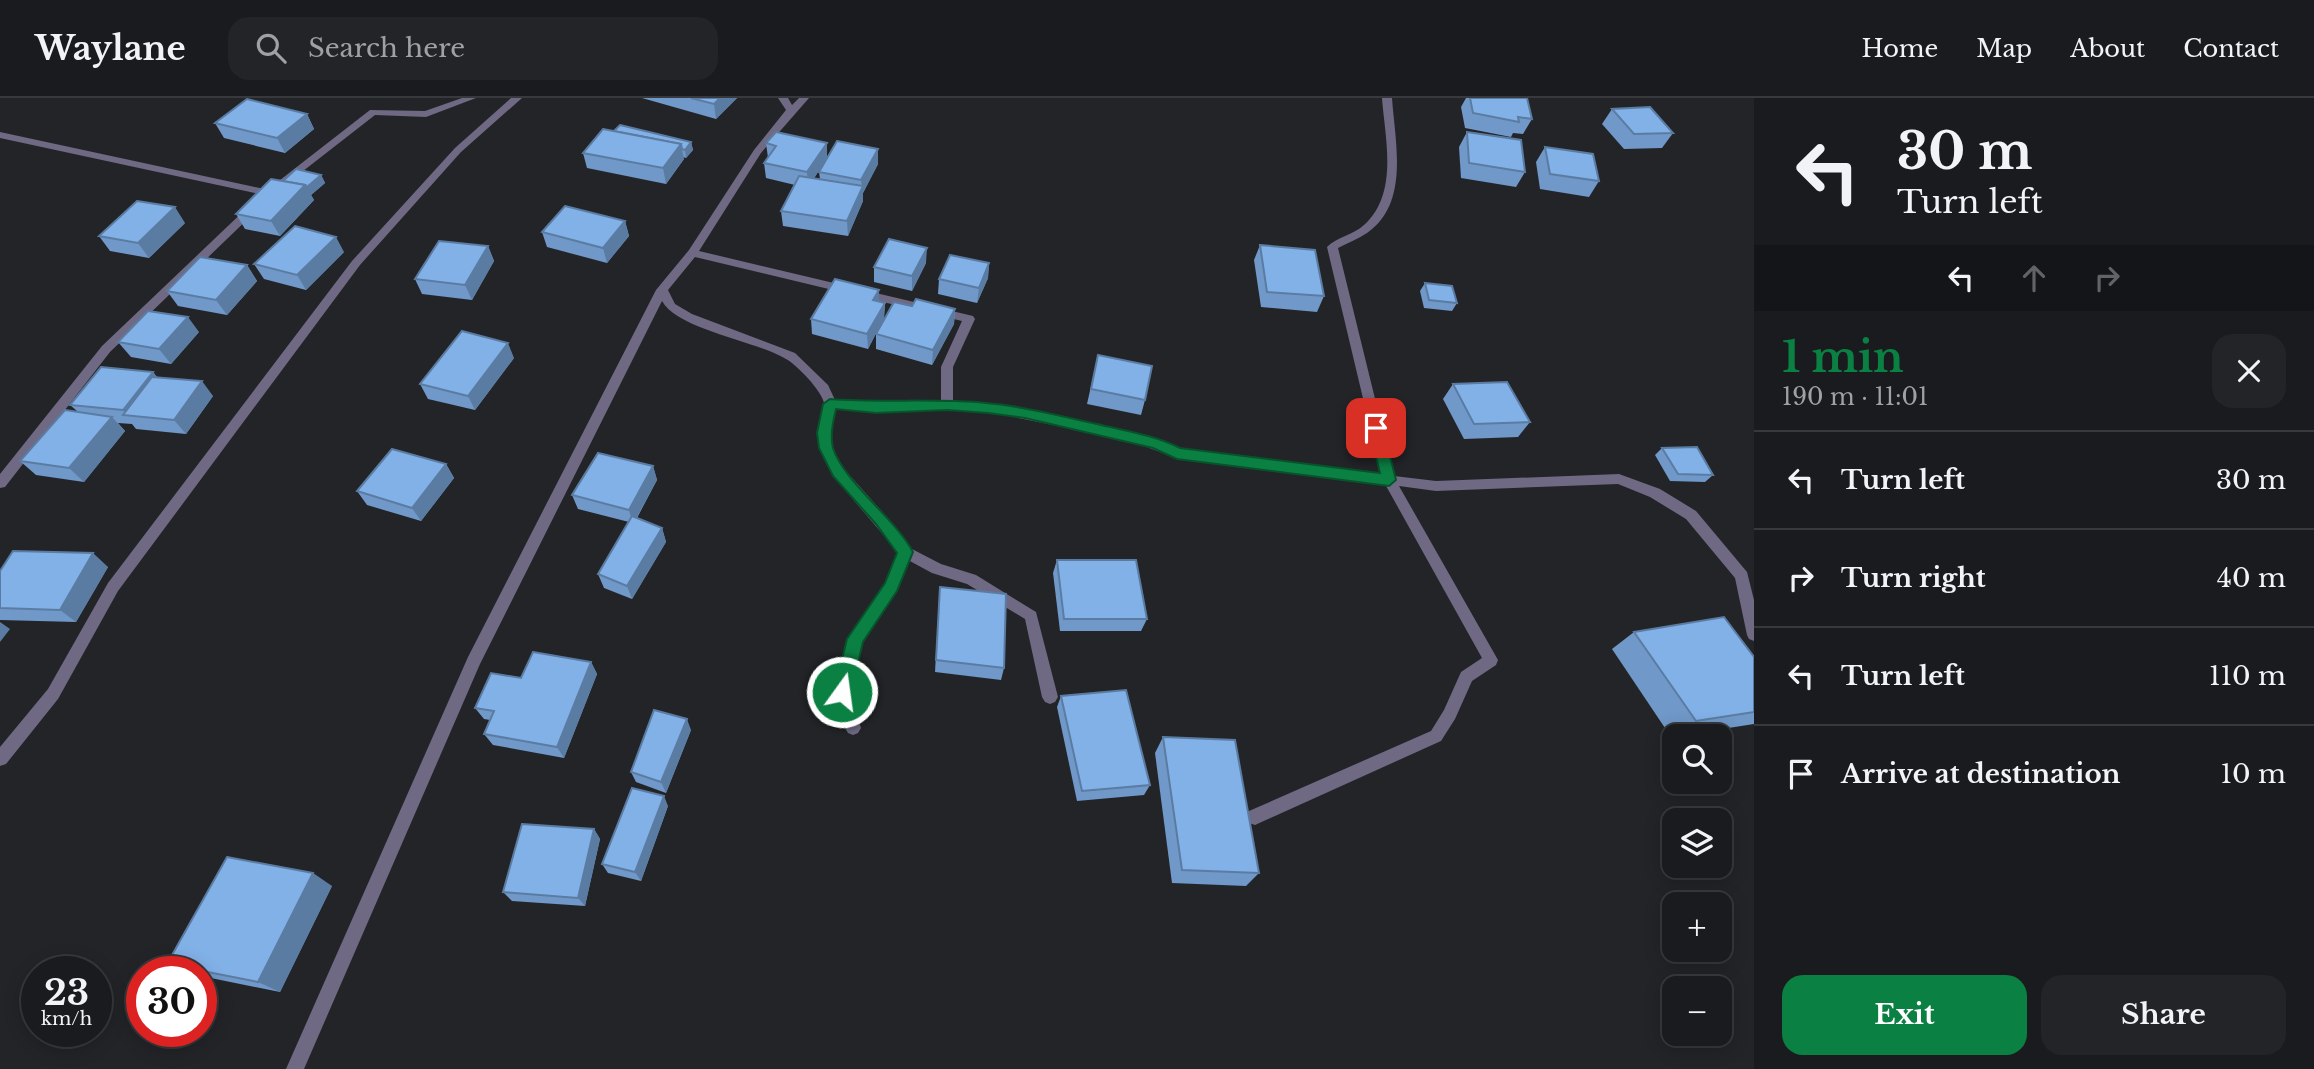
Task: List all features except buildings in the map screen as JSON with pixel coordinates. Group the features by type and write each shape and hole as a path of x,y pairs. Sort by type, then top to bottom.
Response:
{"street":[{"path":"0,483 106,349 269,193 373,112 426,114 471,98"},
{"path":"0,759 53,694 113,587 356,263 458,150 517,98"},
{"path":"295,1069 473,663 662,290 692,253 787,104 804,98"},
{"path":"1255,817 1436,736 1450,714 1466,677 1491,660 1389,480 1332,247 1367,228 1383,207 1393,175 1387,98"},
{"path":"0,135 269,193"},
{"path":"692,253 968,319 947,367 947,405"},
{"path":"662,290 671,307 688,317 791,356 824,388 830,404 824,433 826,448 839,472 905,552 937,569 971,579 1031,616 1050,697"},
{"path":"830,404 876,408 947,405 1025,413 1157,443 1177,453 1436,486 1619,479 1656,493 1691,515 1742,576 1754,635"},
{"path":"853,728 842,692 855,639 891,586 905,552"}],"route":[{"path":"842,692 855,639 891,586 905,552 839,472 826,448 824,433 830,404 876,408 947,405 1025,413 1157,443 1177,453 1389,480 1376,428"}]}
